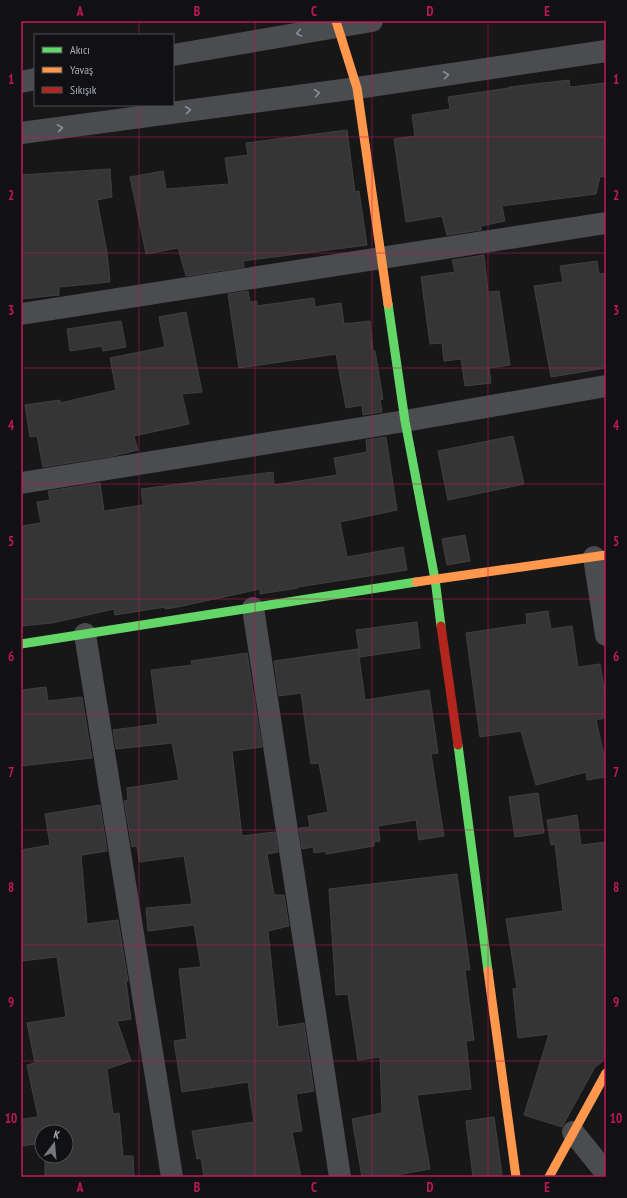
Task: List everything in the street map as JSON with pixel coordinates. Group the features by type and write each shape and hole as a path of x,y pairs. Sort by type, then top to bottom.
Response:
{"street":[{"path":"174,55 337,23 372,21"},
{"path":"337,23 357,88 405,421 436,579 516,1177"},
{"path":"21,133 357,88 606,51"},
{"path":"21,82 34,79"},
{"path":"21,314 606,223"},
{"path":"21,483 405,421 606,386"},
{"path":"21,644 436,579 600,556 606,635"},
{"path":"253,608 340,1177"},
{"path":"85,634 172,1177"},
{"path":"549,1177 606,1073"},
{"path":"574,1132 606,1173"}],"building":[{"path":"569,80 570,87 606,83 606,176 600,177 596,194 502,206 505,221 481,226 481,230 447,235 442,216 406,222 394,139 415,136 412,115 450,109 448,97 509,87"},
{"path":"347,130 355,192 359,191 367,245 243,261 244,267 186,276 178,248 146,254 130,177 163,171 166,189 229,184 225,158 248,155 246,143"},
{"path":"110,169 112,197 97,200 107,252 110,282 59,287 59,295 21,299 21,175"},
{"path":"484,255 488,292 499,291 510,365 489,368 491,383 465,386 461,359 444,361 442,343 430,344 421,277 455,272 452,260"},
{"path":"597,261 599,274 606,273 606,368 551,377 534,286 563,282 560,266"},
{"path":"248,291 250,302 257,301 257,306 314,298 315,307 341,303 344,324 370,321 373,351 375,351 383,399 380,400 382,412 363,415 362,405 346,408 336,354 239,368 228,294"},
{"path":"186,312 202,392 182,394 189,424 134,436 138,450 113,456 43,467 37,436 30,437 25,405 60,400 60,403 116,390 110,358 165,347 159,317"},
{"path":"121,321 126,347 103,351 102,346 70,351 67,329"},
{"path":"513,436 524,484 448,500 438,451"},
{"path":"386,437 397,510 340,522 347,557 403,547 407,570 260,594 260,589 165,609 165,607 115,615 114,609 52,623 21,626 21,526 41,523 37,502 50,500 48,491 100,483 104,511 143,505 141,489 273,472 274,485 337,475 334,458 367,452 366,440"},
{"path":"465,535 470,561 447,565 442,539"},
{"path":"548,611 551,629 572,626 578,667 600,664 606,700 606,718 596,720 606,764 606,777 587,780 586,772 536,785 521,731 480,737 466,633 527,624 526,614"},
{"path":"417,622 420,648 360,657 356,630"},
{"path":"358,649 365,700 429,690 438,753 431,754 444,836 419,840 416,820 378,826 380,841 374,842 374,846 326,854 326,851 314,853 313,847 302,849 299,828 310,827 308,816 328,812 319,763 311,764 301,693 279,696 274,661"},
{"path":"247,653 262,747 232,751 242,836 275,832 278,852 267,854 274,895 284,895 289,926 268,931 278,1027 304,1023 314,1091 296,1094 302,1131 292,1132 301,1177 204,1177 201,1158 197,1159 192,1131 254,1122 248,1082 182,1092 174,1041 187,1039 179,969 201,967 194,925 148,931 146,908 192,904 184,856 139,862 137,846 132,847 124,801 128,800 127,788 179,780 172,743 116,749 113,730 158,724 151,670 192,665 191,661"},
{"path":"46,687 48,701 82,697 92,758 21,766 21,690"},
{"path":"538,793 544,833 515,837 509,797"},
{"path":"100,805 107,851 81,855 87,924 118,920 128,981 126,981 131,1019 117,1021 131,1061 107,1069 113,1114 119,1113 123,1156 133,1156 134,1177 45,1177 45,1164 74,1164 74,1124 34,1124 34,1144 21,1146 21,1119 38,1117 27,1065 35,1063 27,1023 66,1017 57,957 21,961 21,850 50,845 45,814"},
{"path":"577,815 581,845 606,842 606,1051 602,1062 595,1067 562,1127 524,1115 549,1034 518,1038 513,989 517,988 506,919 563,911 555,844 551,845 547,820"},
{"path":"457,874 470,970 465,970 474,1040 466,1041 471,1089 417,1095 430,1169 385,1177 362,1177 352,1119 382,1113 380,1057 358,1060 348,994 336,995 329,889"},
{"path":"494,1117 502,1175 473,1177 466,1121"}],"traffic: fast":[{"path":"388,304 405,421 435,579 441,626"},
{"path":"21,644 416,582"},
{"path":"458,745 488,971"}],"traffic: slow":[{"path":"336,21 357,88 388,304"},
{"path":"416,582 606,555"},
{"path":"488,971 516,1177"},
{"path":"549,1177 606,1073"}],"traffic: jam":[{"path":"441,626 458,745"}]}
